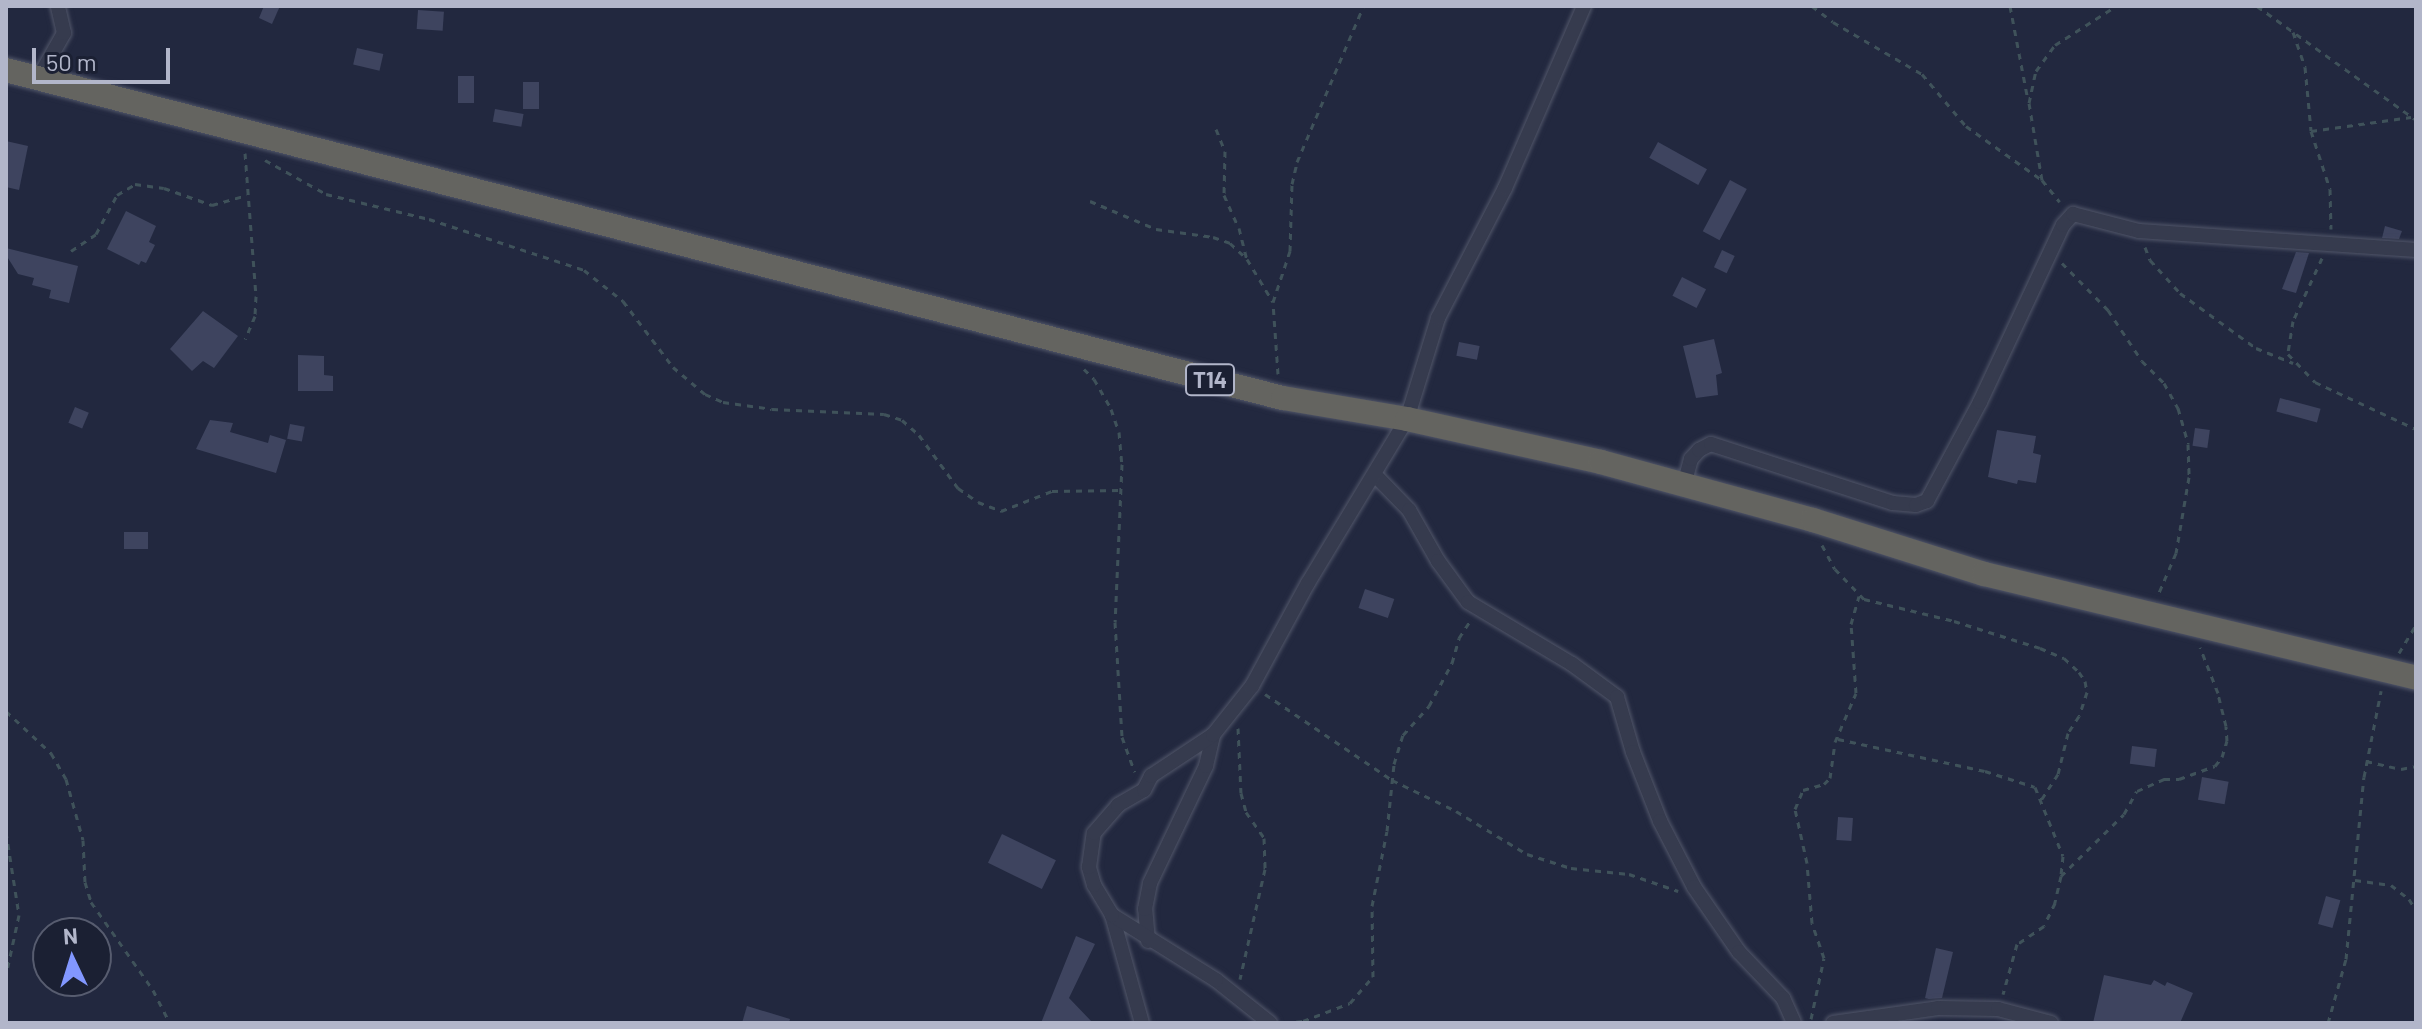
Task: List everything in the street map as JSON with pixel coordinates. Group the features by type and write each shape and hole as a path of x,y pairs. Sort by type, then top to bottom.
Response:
{"highway":[{"name":"T14","path":"6,70 1283,398 1407,419 1601,462 1813,520 1984,574 2416,678"}],"street":[{"path":"38,79 64,33 58,6"},
{"path":"1142,1023 1112,915 1094,885 1089,867 1094,833 1118,805 1144,790 1151,776 1213,735 1252,686 1308,583 1407,419 1438,318 1505,188 1584,6"},
{"path":"1684,485 1691,459 1711,444 1893,503 1916,505 1927,501 1980,402 2054,245 2073,214 2139,231 2416,250"},
{"path":"1375,475 1409,510 1438,561 1468,602 1572,664 1617,697 1633,752 1660,821 1699,895 1739,952 1783,998 1794,1023"},
{"path":"1148,941 1145,909 1150,883 1206,766 1213,735"},
{"path":"1112,915 1239,998 1270,1023"},
{"path":"1833,1023 1938,1008 1998,1009 2051,1023"}],"path":[{"path":"1812,6 1833,22 1922,74 1966,126 2042,180 2073,214"},
{"path":"2010,6 2042,180"},
{"path":"2029,103 2036,71 2055,45 2116,6"},
{"path":"2257,6 2416,120"},
{"path":"1283,398 1275,359 1273,302 1290,251 1292,184 1297,162 1363,7"},
{"path":"2293,32 2305,67 2311,131 2330,189 2332,244 2304,292 2293,321 2288,340 2288,354 2293,363"},
{"path":"2311,131 2411,117"},
{"path":"1216,129 1225,151 1224,195 1239,228 1247,259 1273,302"},
{"path":"245,339 255,316 256,296 245,148 326,194 429,219 569,263 623,301 643,322 673,367 705,394 723,402 772,409 884,414 902,420 919,435 958,488 978,502 1001,511 1052,491 1121,490"},
{"path":"71,251 96,234 117,195 135,184 164,188 212,205 247,195"},
{"path":"1090,201 1156,229 1221,240 1247,259"},
{"path":"2139,231 2150,260 2180,293 2256,348 2293,363 2315,382 2416,429"},
{"path":"2054,245 2062,263 2108,310 2142,361 2164,383 2178,408 2188,444 2185,513 2176,553 2165,586 2145,615"},
{"path":"1057,340 1094,379 1111,409 1119,432 1121,490 1115,571 1120,715 1127,752 1144,790"},
{"path":"1813,520 1826,555 1859,596 2040,648 2064,658 2079,672 2087,692 2079,716 2068,733 2058,774 2041,800"},
{"path":"1811,1023 1811,1005 1824,958 1812,923 1807,863 1795,809 1803,790 1828,782 1836,739 1856,693 1851,624 1859,596"},
{"path":"1284,1023 1303,1021 1350,1003 1373,977 1372,906 1387,831 1392,780 1403,735 1429,706 1452,663 1459,638 1470,621 1472,610 1468,602"},
{"path":"2061,876 2124,814 2137,791 2164,779 2179,779 2215,766 2222,757 2227,741 2226,726 2218,693 2191,625"},
{"path":"2328,1023 2346,959 2366,761 2387,670 2416,625"},
{"path":"1252,686 1392,780 1548,863 1629,874 1671,890 1699,895"},
{"path":"1238,701 1241,793 1246,812 1264,838 1265,869 1241,971 1239,998"},
{"path":"6,711 51,753 66,779 83,840 85,882 91,902 153,990 170,1023"},
{"path":"1836,739 2021,780 2035,787 2063,856 2061,876 2044,926 2017,944 1998,1009"},
{"path":"2366,761 2401,769 2416,766"},
{"path":"6,832 19,915 6,975"},
{"path":"2355,880 2391,885 2409,899 2416,910"}],"building":[{"path":"264,6 280,6 272,24 259,18"},
{"path":"418,10 444,12 443,31 417,29"},
{"path":"357,48 383,54 379,71 353,65"},
{"path":"458,76 474,76 474,103 458,103"},
{"path":"523,82 539,82 539,109 523,109"},
{"path":"495,109 524,114 521,127 493,122"},
{"path":"6,141 28,146 19,190 6,187"},
{"path":"1658,142 1707,169 1698,185 1649,158"},
{"path":"1730,180 1747,189 1720,240 1703,231"},
{"path":"126,211 156,226 149,242 155,245 146,263 141,261 139,265 107,249"},
{"path":"2385,226 2402,231 2399,239 2382,238"},
{"path":"6,248 78,266 69,303 49,298 51,290 32,285 34,278 18,274 6,255"},
{"path":"1722,250 1735,256 1727,273 1714,267"},
{"path":"2296,252 2309,253 2296,293 2282,289"},
{"path":"1682,277 1706,289 1697,308 1672,296"},
{"path":"203,311 238,336 214,368 203,361 192,371 170,349"},
{"path":"1714,339 1722,373 1716,375 1718,395 1696,398 1683,346"},
{"path":"1459,342 1480,346 1477,360 1456,356"},
{"path":"298,355 324,356 324,375 333,376 333,391 298,391"},
{"path":"2280,398 2321,409 2317,422 2276,412"},
{"path":"75,407 89,413 82,429 68,423"},
{"path":"210,420 233,423 230,432 268,443 270,435 286,440 276,473 196,449"},
{"path":"290,424 305,427 302,442 287,439"},
{"path":"2195,428 2210,430 2207,448 2192,446"},
{"path":"1997,430 2036,436 2033,453 2041,455 2036,483 2018,480 2017,484 1988,477"},
{"path":"124,532 148,532 148,549 124,549"},
{"path":"1365,589 1394,599 1388,618 1358,608"},
{"path":"2132,746 2157,749 2155,767 2130,764"},
{"path":"2202,777 2229,782 2225,804 2198,800"},
{"path":"1838,817 1853,818 1851,841 1836,840"},
{"path":"1002,834 1056,860 1042,889 988,863"},
{"path":"2326,896 2340,900 2332,928 2318,924"},
{"path":"1076,936 1095,944 1069,998 1093,1023 1041,1023"},
{"path":"1936,948 1953,952 1942,998 1929,999 1925,998"},
{"path":"2104,975 2151,985 2154,980 2165,986 2167,982 2193,993 2180,1023 2093,1023"},
{"path":"747,1006 790,1019 789,1023 742,1023"}]}
